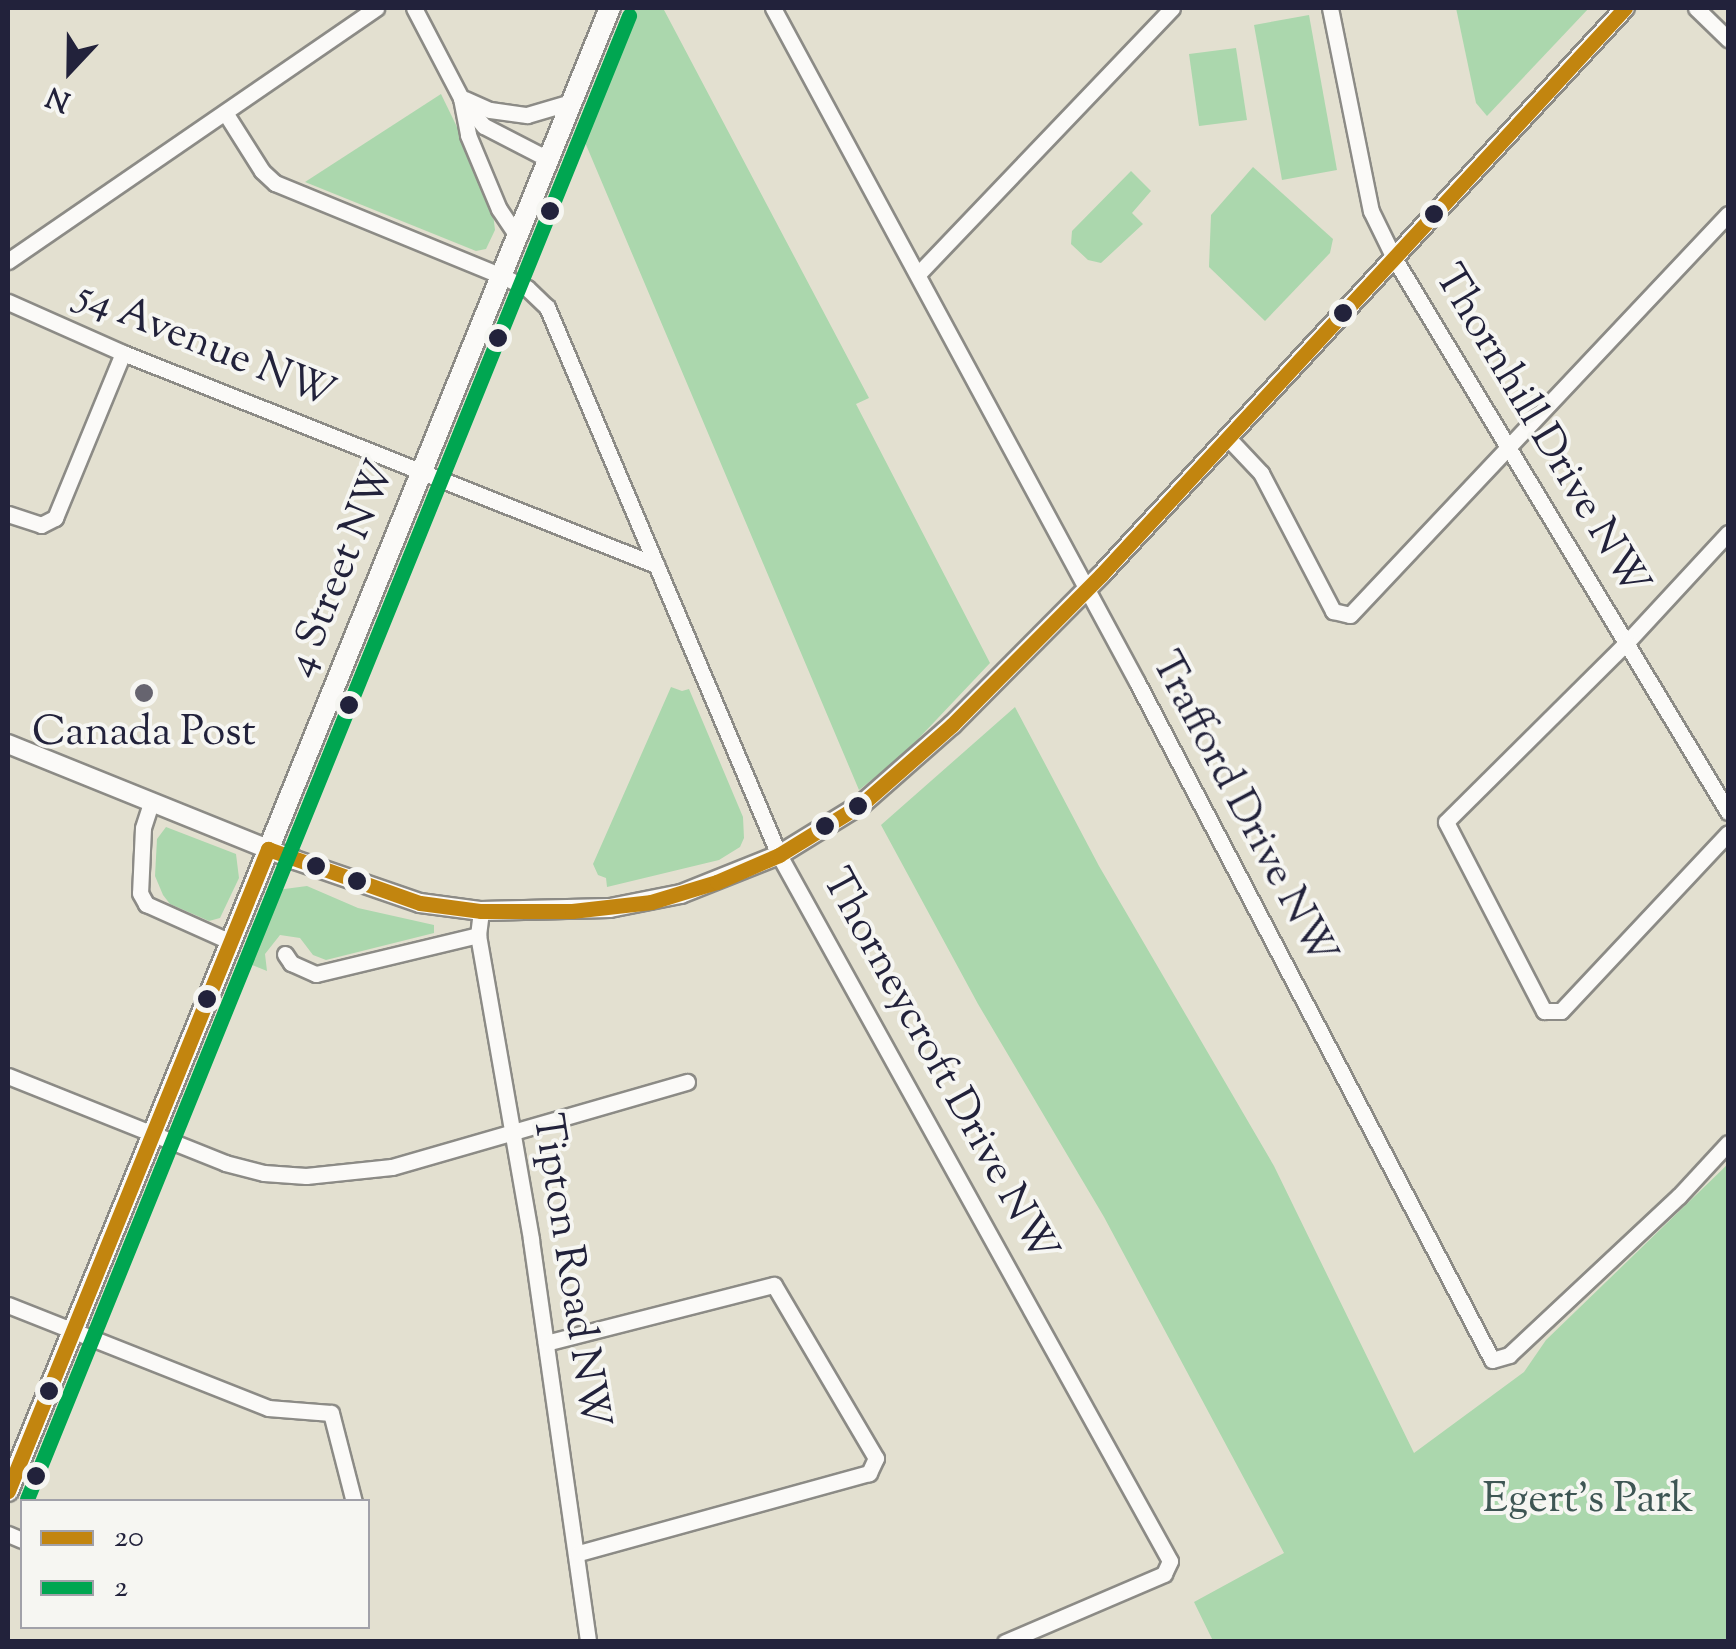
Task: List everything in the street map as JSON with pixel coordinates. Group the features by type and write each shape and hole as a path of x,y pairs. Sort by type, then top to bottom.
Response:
{"main road":[{"name":"4 Street NW","path":"8,1492 610,8"}],"street":[{"path":"8,261 376,8"},
{"path":"414,8 461,98 484,126 548,159"},
{"name":"Trafford Drive NW","path":"773,8 919,274 1492,1360 1510,1355 1679,1196 1728,1143"},
{"path":"919,274 1172,8"},
{"name":"Thornhill Drive NW","path":"1330,8 1372,211 1394,258 1728,812"},
{"path":"8,744 268,850 420,903 480,911 572,911 652,902 717,882 779,855 886,786 1086,590 1624,8"},
{"path":"1696,8 1728,39"},
{"path":"461,98 512,115 527,115 570,102"},
{"path":"461,98 468,136 497,203 518,237"},
{"name":"Thorneycroft Drive NW","path":"226,114 274,182 502,276 527,288 546,307 779,855 1170,1561 1164,1574 1005,1642"},
{"path":"1227,437 1261,473 1333,611 1350,614 1728,214"},
{"name":"54 Avenue NW","path":"8,302 122,352 656,565"},
{"path":"8,514 41,525 55,518 122,352"},
{"path":"1728,533 1627,642 1446,822 1544,1011 1562,1010 1728,833"},
{"path":"152,803 142,828 140,893 146,904 230,942"},
{"name":"Tipton Road NW","path":"480,911 478,935 546,1343 588,1642"},
{"path":"285,954 292,963 316,974 478,935"},
{"path":"8,1076 225,1163 264,1173 306,1176 392,1167 687,1082"},
{"path":"546,1343 774,1285 876,1458 870,1473 578,1552"},
{"path":"8,1305 268,1408 332,1413 353,1499"}],"green space":[{"path":"634,8 663,8 869,398 856,404 990,663 903,755 859,790 584,140"},
{"path":"1456,8 1589,8 1487,116 1476,103"},
{"path":"1309,15 1337,170 1282,180 1254,25"},
{"path":"1236,48 1247,120 1199,126 1189,54"},
{"path":"441,94 491,197 495,230 486,249 476,251 305,182"},
{"path":"1253,167 1333,239 1330,253 1265,321 1209,267 1211,215"},
{"path":"1131,171 1151,191 1132,213 1143,224 1101,263 1088,260 1071,244 1072,231"},
{"path":"671,687 689,689 743,817 744,838 740,847 719,860 607,887 606,878 598,875 593,864"},
{"name":"Egert's Park","path":"1015,707 1099,866 1274,1166 1414,1453 1524,1372 1546,1340 1728,1164 1728,1641 1213,1641 1194,1602 1284,1553 1104,1217 978,1004 881,825"},
{"path":"166,827 236,854 239,878 220,918 209,921 170,904 163,895 155,876 157,839"},
{"path":"307,886 358,908 434,925 434,933 326,960 313,955 300,938 280,935 265,954 267,971 247,963 277,890"}],"transit line":[{"name":"20","path":"268,849 420,903 481,911 572,911 651,902 717,882 779,855 862,804 952,725 1101,575 1625,8"},
{"name":"2","path":"27,1499 629,16"},
{"name":"20","path":"8,1491 268,849"}],"place":[{"name":"Canada Post","path":"144,693"}]}
